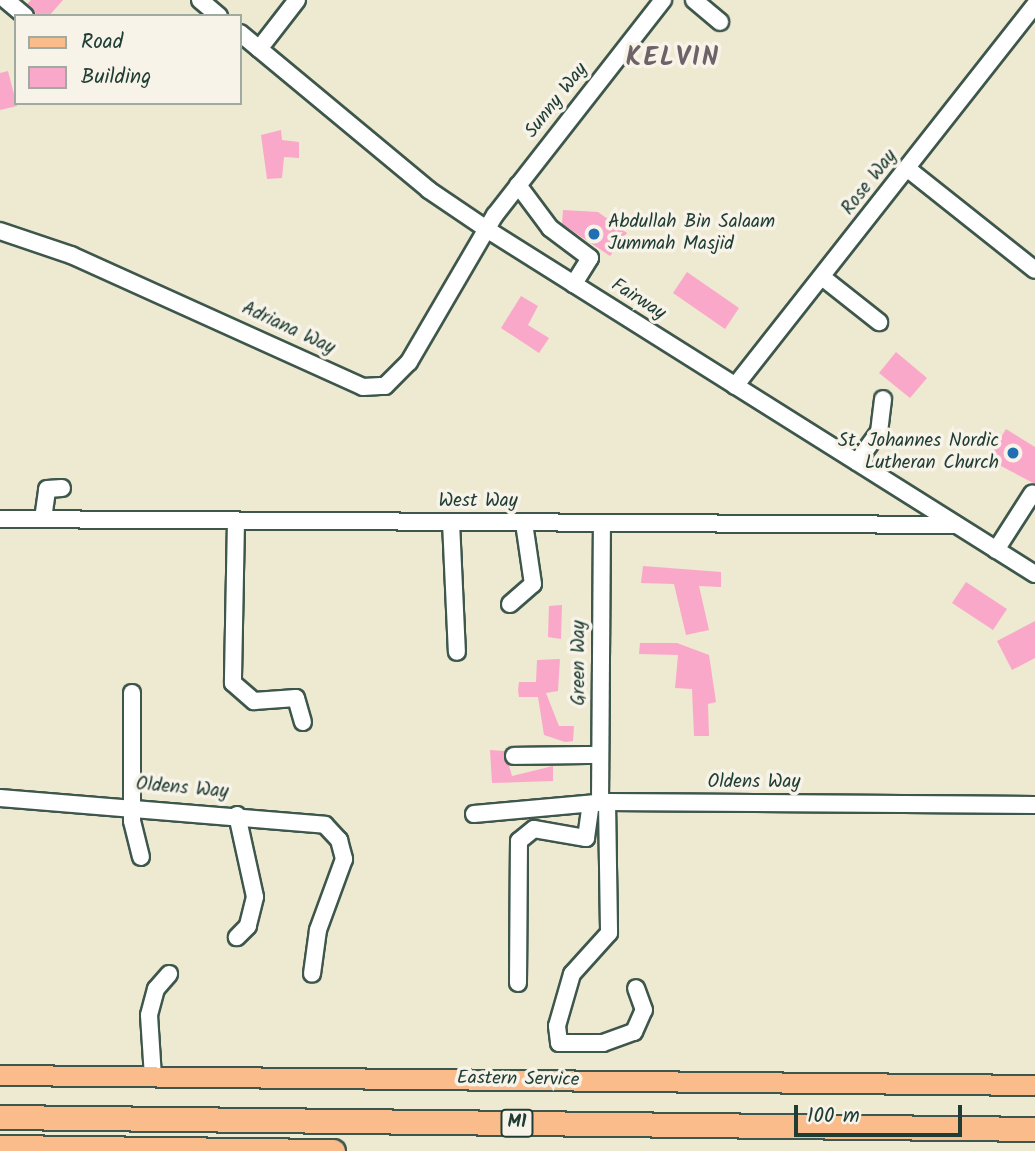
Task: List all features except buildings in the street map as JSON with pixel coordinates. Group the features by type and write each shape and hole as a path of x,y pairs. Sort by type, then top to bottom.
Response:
{"highway":[{"name":"M1","path":"0,1117 1035,1129"},
{"path":"0,1147 333,1151"}],"main road":[{"name":"Eastern Service","path":"0,1075 1035,1085"}],"street":[{"path":"200,0 217,14"},
{"path":"259,49 297,0"},
{"name":"Sunny Way","path":"488,230 518,185 663,0"},
{"path":"694,0 720,22"},
{"name":"Rose Way","path":"735,386 1035,5"},
{"name":"Fairway","path":"242,35 429,190 488,230 1035,574"},
{"path":"908,169 1035,270"},
{"path":"518,185 550,228 590,258 574,284"},
{"name":"Adriana Way","path":"0,231 62,250 374,389 392,382 409,362 488,230"},
{"path":"822,277 879,322"},
{"path":"857,463 879,432 883,399"},
{"path":"43,520 47,489 62,488"},
{"path":"996,550 1032,494"},
{"name":"West Way","path":"0,519 956,525"},
{"path":"236,521 233,683 254,701 296,698 303,722"},
{"path":"451,522 457,652"},
{"path":"510,604 534,584 524,523"},
{"name":"Green Way","path":"599,803 602,524"},
{"path":"132,694 132,806 141,857"},
{"path":"514,756 600,755"},
{"name":"Oldens Way","path":"0,798 318,822 342,845 344,859 318,930 312,974"},
{"path":"518,983 519,841 534,829 586,838 599,803"},
{"path":"599,803 609,933 572,974 557,1026 559,1043 603,1043 634,1032 643,1010 636,989"},
{"name":"Oldens Way","path":"474,814 599,803 1035,805"},
{"path":"237,815 255,897 248,926 237,937"},
{"path":"153,1077 149,1015 156,989 169,974"}],"place":[{"name":"Abdullah Bin Salaam Jummah Masjid","path":"594,234"},
{"name":"St. Johannes Nordic Lutheran Church","path":"1013,453"}],"district":[{"name":"KELVIN","path":"673,59"}]}
